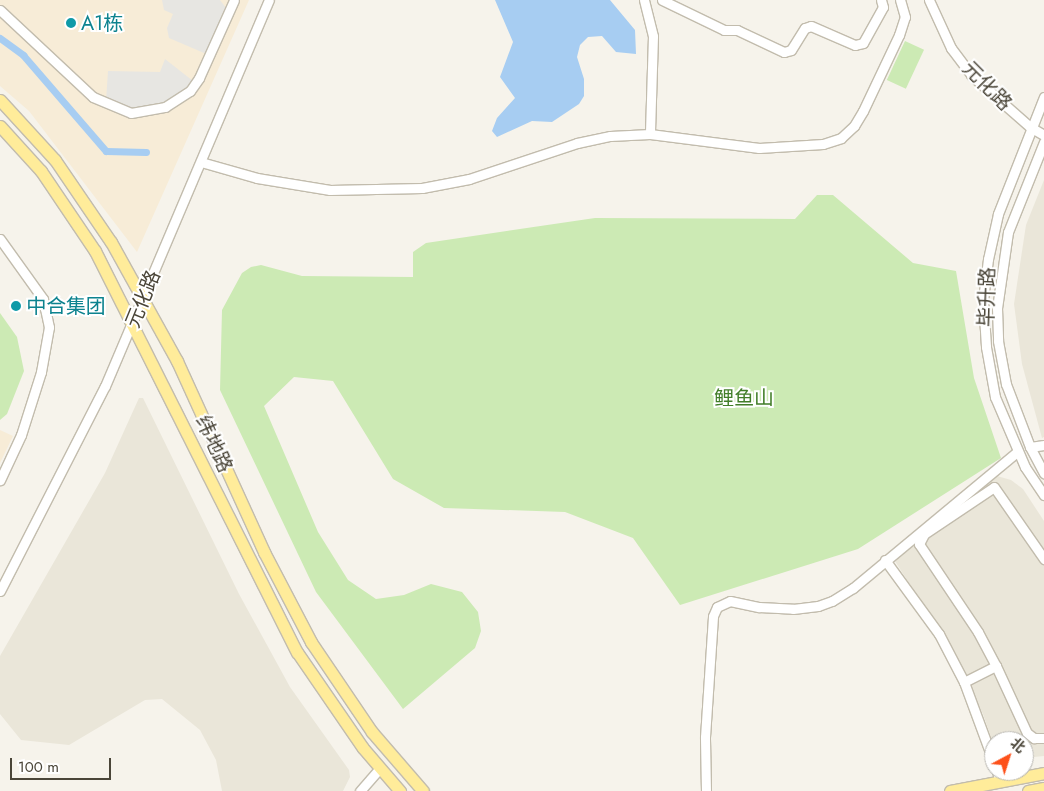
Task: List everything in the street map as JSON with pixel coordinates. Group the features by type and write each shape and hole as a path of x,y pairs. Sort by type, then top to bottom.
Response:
{"main road":[{"name":"纬地路","path":"0,100 55,160 144,296 177,360 264,552 311,642 372,732 423,791"},
{"name":"纬地路","path":"0,126 41,171 96,250 134,322 297,652 328,700 400,791"},
{"path":"950,791 984,780"},
{"path":"1028,791 1044,788"}],"street":[{"path":"0,10 94,97 131,114 165,107 190,91 199,78 234,0"},
{"name":"元化路","path":"0,591 46,506 134,322 269,0"},
{"path":"644,0 653,36 650,134"},
{"path":"662,0 724,30 738,30 788,52 805,28 811,26 855,45 863,43 883,7 881,0"},
{"path":"200,162 257,178 330,190 422,188 505,169 577,143 610,136 650,134 759,148 803,147 841,138 854,126 899,35 904,17 900,0"},
{"name":"元化路","path":"929,0 951,48 971,76 1030,127 1044,135"},
{"name":"毕升路","path":"1044,97 1030,127 998,214 983,300 986,347 995,397 1018,452 1044,495"},
{"name":"毕升路","path":"1043,148 1008,232 997,308 998,341 1006,384 1030,447 1044,473"},
{"path":"0,238 43,299 49,327 41,372 24,426 0,480"},
{"path":"1030,447 1044,446"},
{"path":"706,791 705,737 713,616 717,606 730,601 770,609 818,606 846,593 1018,452"},
{"path":"1044,559 994,487 924,534 918,544 978,632 1027,733 1034,738 1044,738"},
{"path":"885,560 935,627 964,682 984,736"},
{"path":"964,682 996,666"},
{"path":"360,791 380,768"}],"shaded area":[{"path":"0,0 249,0 137,252 29,111 0,86"},
{"path":"162,0 220,0 226,8 208,51 204,53 169,38 167,28 173,14 164,10"},
{"path":"165,59 193,81 180,95 161,105 133,109 106,101 108,71 160,72"},
{"path":"1044,180 1044,437 1042,438 1022,364 1014,304 1026,225"},
{"path":"139,398 143,398 239,594 290,687 349,770 350,777 343,791 222,791 216,760 200,730 162,699 145,700 69,745 21,740 0,714 0,656 105,473"},
{"path":"0,430 13,436 0,463"},
{"path":"997,476 1011,480 1023,489 1044,521 1044,756 1034,757 1034,731 989,731 983,714 954,654 893,558"}],"green space":[{"path":"905,41 924,50 906,89 887,80"},
{"name":"鲤鱼山","path":"817,195 833,195 913,263 956,271 974,378 1001,458 858,549 680,605 633,538 565,512 444,508 393,479 333,381 294,377 264,406 318,532 348,580 376,599 404,595 431,584 462,592 478,612 481,631 475,648 403,709 316,592 220,390 222,310 242,273 251,267 261,265 302,276 413,277 413,252 426,243 595,218 795,219"},
{"path":"0,313 17,337 24,371 7,414 0,420"}],"water":[{"path":"495,0 610,0 635,30 636,54 616,52 602,36 588,37 580,45 577,57 584,79 584,96 579,104 552,122 532,121 497,137 492,131 497,118 515,98 500,77 513,42"}],"waterway":[{"path":"0,38 23,55 106,151 146,152"}],"place":[{"name":"A1栋","path":"71,23"},
{"name":"中合集团","path":"16,306"}]}
